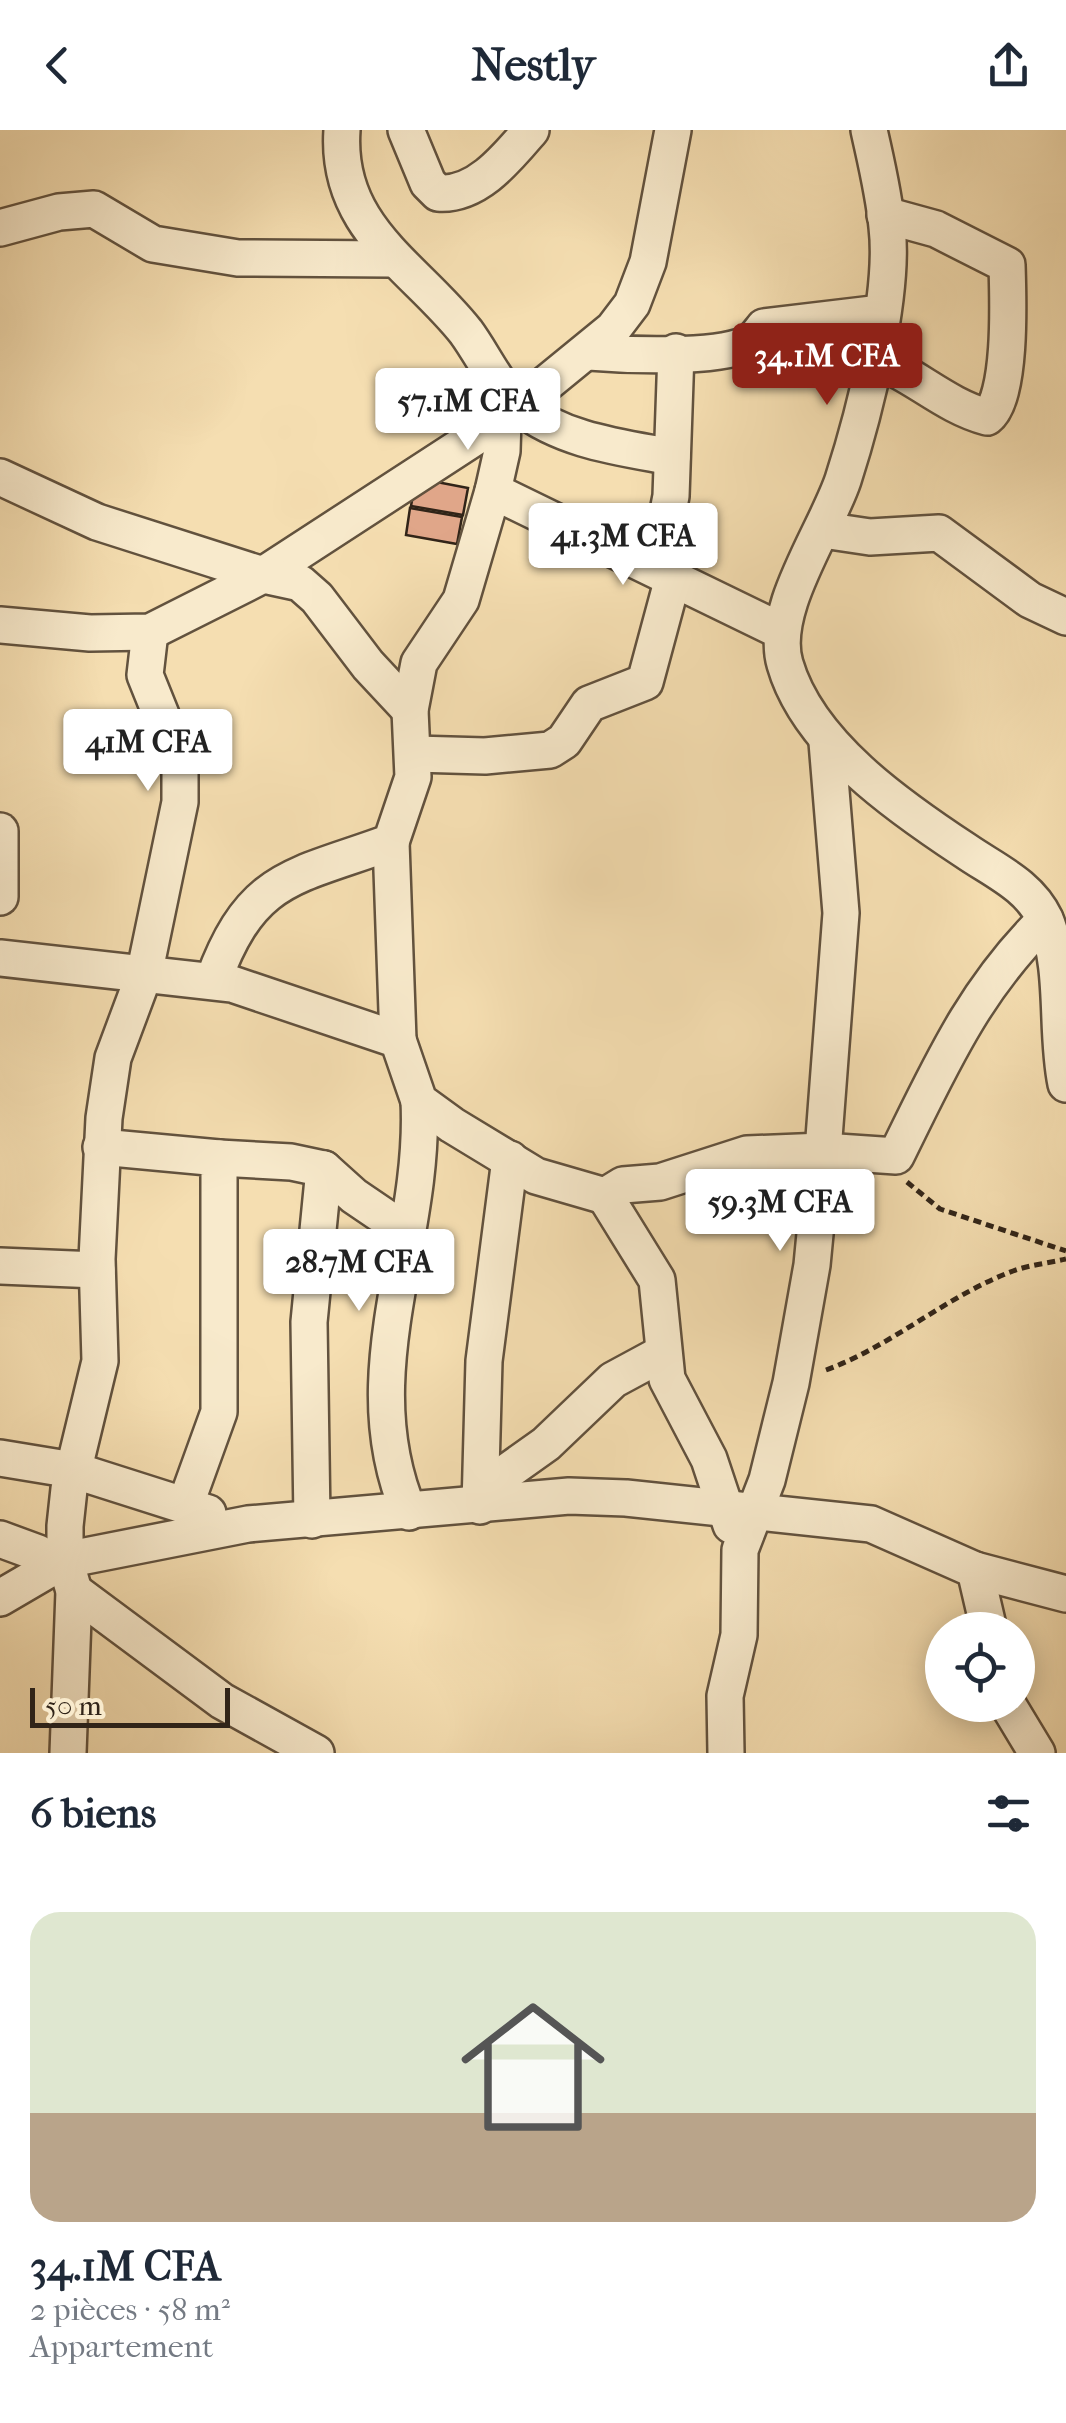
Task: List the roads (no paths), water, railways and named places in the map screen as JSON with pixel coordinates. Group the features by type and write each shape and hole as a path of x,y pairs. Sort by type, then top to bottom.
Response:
{"street":[{"path":"406,130 428,184 438,193 455,194 486,176 531,130"},
{"path":"0,625 90,633 150,632 262,576 510,412 588,352 623,317 643,276 657,232 673,130"},
{"path":"869,130 885,215 887,271 881,313 842,480 779,630 794,685 827,742 909,812 1023,887 1045,920 1058,970 1066,1084"},
{"path":"335,131 351,193 391,259 464,330 510,412 588,441 672,457"},
{"path":"0,228 59,212 94,209 153,244 238,258 391,259"},
{"path":"872,358 974,413 987,417 996,410 1006,360 1008,266 936,229 885,215"},
{"path":"588,352 676,352 749,343 764,327 881,313"},
{"path":"415,754 550,750 564,741 590,704 645,682 665,573 676,352"},
{"path":"409,1512 389,1456 385,1418 389,1329 422,1142 420,1100 398,1040 391,842 409,793 415,754 410,710 419,663 461,600 493,491 510,412"},
{"path":"0,477 97,522 262,576 300,583 317,598 410,710"},
{"path":"493,491 779,630"},
{"path":"823,530 870,537 938,532 1030,600 1066,617"},
{"path":"68,1753 64,1572 73,1470 100,1361 101,1147 113,1058 144,975 174,839 182,772 144,675 150,632"},
{"path":"726,1753 725,1696 739,1635 741,1509 791,1383 812,1265 841,913 827,742"},
{"path":"0,831 0,898"},
{"path":"213,980 233,930 262,896 300,874 391,842"},
{"path":"420,1100 510,1159 562,1186 605,1196 623,1185 660,1182 747,1154 823,1151 892,1158 947,1048 985,986 1045,920"},
{"path":"0,958 213,980 398,1040"},
{"path":"101,1147 291,1162 324,1169 354,1196 407,1232"},
{"path":"185,1506 219,1412 219,1158"},
{"path":"480,1498 484,1361 510,1159"},
{"path":"312,1520 308,1322 324,1169"},
{"path":"605,1196 657,1280 666,1378 741,1509"},
{"path":"0,1266 98,1270"},
{"path":"480,1498 546,1444 612,1380 663,1353"},
{"path":"0,1458 73,1470 248,1524"},
{"path":"0,1598 64,1572 248,1524 409,1512 480,1498 569,1496 871,1524 974,1570 1066,1594"},
{"path":"0,1539 38,1553 222,1701 316,1753"},
{"path":"974,1570 984,1612"},
{"path":"1019,1722 1038,1753"}]}
